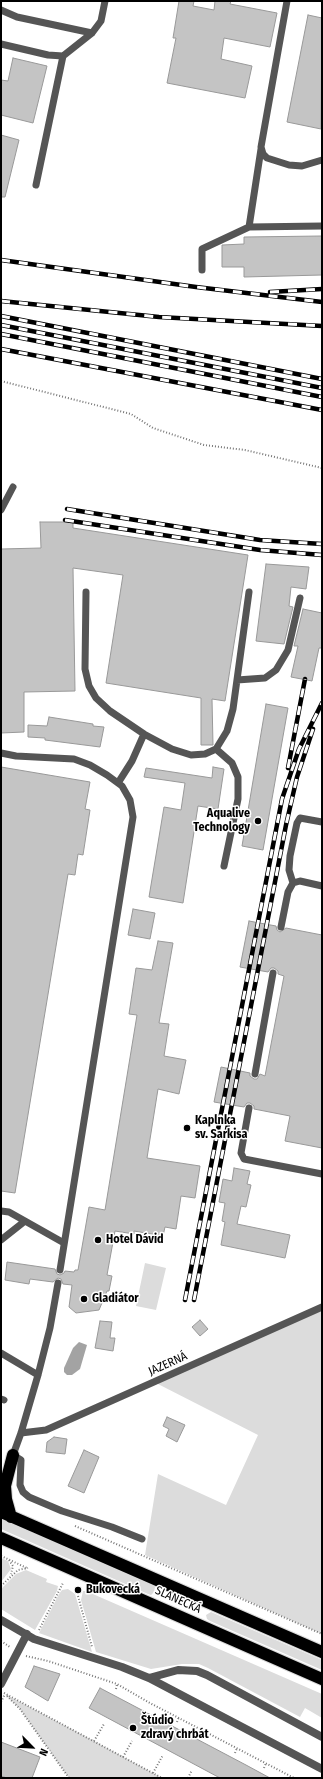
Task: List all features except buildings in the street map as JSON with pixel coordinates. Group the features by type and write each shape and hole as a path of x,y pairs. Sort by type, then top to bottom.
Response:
{"highway":[{"path":"1,1473 12,1454"},
{"path":"6,1514 5,1486 12,1454"},
{"name":"SLANECKÁ","path":"6,1514 322,1652"},
{"name":"SLANECKÁ","path":"2,1539 322,1679"}],"street":[{"path":"1,1620 31,1637 122,1667 149,1678 322,1769"},
{"path":"1,1684 31,1637"},
{"path":"149,1678 178,1670 197,1671 322,1737"}],"lane":[{"path":"36,185 63,56 92,33 101,21 105,1"},
{"path":"249,227 261,147 287,1"},
{"path":"1,10 17,17 92,33"},
{"path":"1,44 48,55 63,56"},
{"path":"261,147 263,154 267,158 289,165 302,166 322,160"},
{"path":"202,270 202,249 249,227 322,226"},
{"path":"1,510 13,488"},
{"path":"86,592 85,669 89,686 96,698 110,711 144,734 172,749 191,755 205,754 216,749 227,731 233,709 249,592"},
{"path":"237,680 265,678 276,670 288,650 300,598"},
{"path":"118,783 132,761 144,734"},
{"path":"216,749 232,763 238,777 238,799 224,866"},
{"path":"1,753 16,756 74,759 90,765 122,786 130,800 133,817 60,1270"},
{"path":"293,883 289,870 290,856 297,822 300,818 322,822"},
{"path":"281,927 288,892 293,883 300,881 322,886"},
{"path":"255,1074 273,973"},
{"path":"249,1108 241,1153 244,1159 322,1174"},
{"path":"1,1210 9,1212 64,1243"},
{"path":"1,1240 25,1221"},
{"path":"58,1283 50,1328 38,1375 21,1433 12,1454 21,1460 20,1484 23,1492 29,1497 62,1511 107,1525 142,1539"},
{"name":"JAZERNÁ","path":"21,1433 46,1430 322,1307"},
{"path":"1,1353 38,1375"}],"path":[{"path":"1,381 131,414 153,428 204,445 245,450 322,468"},
{"path":"70,1524 322,1634"},
{"path":"1,1556 28,1568 21,1569 11,1575 1,1586"},
{"path":"9,1560 13,1566 11,1575"},
{"path":"63,1583 31,1637 26,1656 48,1661 117,1684 148,1702 294,1778"},
{"path":"78,1590 78,1596 94,1653 87,1674"},
{"path":"116,1689 117,1684"},
{"path":"69,1778 20,1709 5,1694 162,1778"},
{"path":"146,1706 148,1702"},
{"path":"177,1722 179,1717"},
{"path":"94,1741 104,1724"},
{"path":"205,1737 207,1732"},
{"path":"123,1757 132,1741"},
{"path":"235,1753 237,1748"},
{"path":"153,1773 163,1755"},
{"path":"264,1768 266,1763"},
{"path":"188,1778 192,1770"}],"shaded area":[{"path":"145,1263 166,1268 156,1310 136,1306"},
{"path":"322,1307 322,1634 145,1555 158,1474 226,1505 258,1435 154,1382"},
{"path":"79,1342 87,1345 80,1369 72,1375 67,1375 64,1372 64,1368 73,1348"},
{"path":"1,1519 152,1585 155,1587 154,1592 151,1595 148,1594 1,1529"},
{"path":"1,1558 8,1561 11,1569 1,1582"},
{"path":"26,1570 47,1579 46,1582 58,1586 57,1591 35,1630 1,1609 1,1589 16,1574"},
{"path":"68,1589 75,1594 92,1652 39,1633 59,1594 62,1590"},
{"path":"83,1591 322,1694 322,1718 305,1708 300,1717 199,1664 182,1664 151,1669 96,1652 81,1600"},
{"path":"211,1612 322,1660 322,1670 210,1621 207,1619 206,1615"},
{"path":"5,1694 162,1778 69,1778 20,1709"}],"railway":[{"path":"1,260 196,287 322,302"},
{"path":"270,292 322,289"},
{"path":"1,301 159,317 322,326"},
{"path":"1,316 322,379"},
{"path":"1,325 322,388"},
{"path":"1,334 322,397"},
{"path":"1,349 322,410"},
{"path":"67,509 260,540 322,544"},
{"path":"65,520 260,550 322,555"},
{"path":"288,768 305,679"},
{"path":"185,1300 282,799 299,749 322,703"},
{"path":"194,1300 286,825 297,777 313,729"}],"place":[{"name":"Aqualive Technology","path":"258,821"},
{"name":"Kaplnka sv. Sarkisa","path":"187,1128"},
{"name":"Hotel Dávid","path":"98,1240"},
{"name":"Gladiátor","path":"84,1299"},
{"name":"Bukovecká","path":"78,1590"},
{"name":"Štúdio zdravý chrbát","path":"133,1728"}]}
